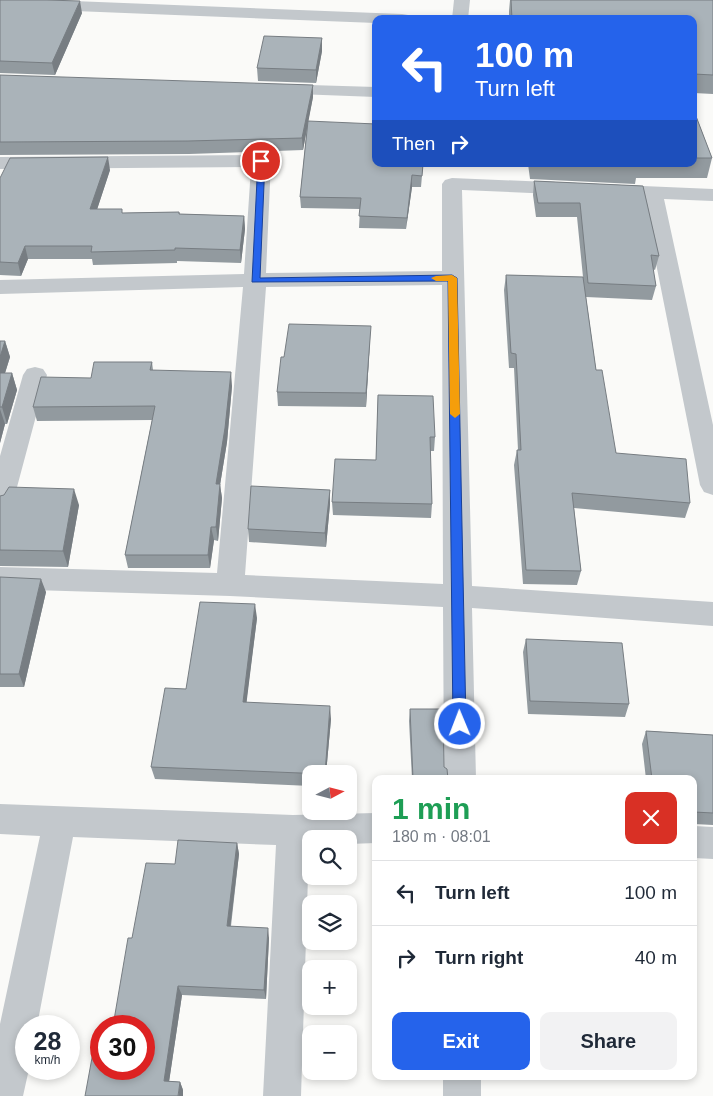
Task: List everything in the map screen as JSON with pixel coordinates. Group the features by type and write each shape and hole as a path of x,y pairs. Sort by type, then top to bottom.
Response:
{"street":[{"path":"460,15 462,0"},
{"path":"0,3 372,18"},
{"path":"255,88 372,92"},
{"path":"0,163 261,161 255,280 230,585"},
{"path":"460,775 452,278 453,174 652,191 713,194"},
{"path":"652,191 713,484"},
{"path":"0,287 255,280 452,278"},
{"path":"0,502 6,454 36,375"},
{"path":"0,578 230,585 458,596 713,614"},
{"path":"0,819 293,830 372,828"},
{"path":"4,1096 60,821"},
{"path":"282,1096 293,830"},
{"path":"697,842 713,843"},
{"path":"462,1080 462,1096"}],"building":[{"path":"0,0 80,1 52,63 0,61"},
{"path":"511,0 713,0 713,75 697,74 697,15 512,15"},
{"path":"264,36 322,38 316,70 257,68"},
{"path":"0,75 313,85 302,138 0,142"},
{"path":"697,119 712,158 697,158"},
{"path":"308,121 372,124 372,167 423,167 422,176 412,175 407,218 359,216 361,198 300,197"},
{"path":"108,157 90,209 122,209 122,213 179,212 179,214 244,216 240,250 175,248 175,250 91,252 92,246 25,246 18,263 0,262 0,178 10,158"},
{"path":"534,181 643,186 659,256 651,255 656,286 588,283 580,203 538,203"},
{"path":"506,275 583,277 596,370 602,370 616,453 686,459 690,503 572,493 581,571 526,570 517,450 521,450 516,354 511,353"},
{"path":"289,324 371,326 366,393 277,392 281,357 284,357"},
{"path":"0,341 5,341 0,357"},
{"path":"94,362 152,362 150,370 231,372 216,484 220,484 216,527 211,527 208,555 125,555 155,406 33,407 41,377 91,378"},
{"path":"0,373 12,373 2,407 0,407"},
{"path":"378,395 433,396 435,437 430,437 432,504 332,502 335,459 376,460"},
{"path":"251,486 330,490 325,533 248,529"},
{"path":"9,487 74,489 63,551 0,550 0,496 4,495"},
{"path":"0,577 41,579 19,674 0,674"},
{"path":"200,602 255,604 243,702 330,706 326,765 302,765 302,773 151,767 165,688 186,689"},
{"path":"526,639 622,643 629,704 530,701"},
{"path":"410,709 443,709 444,767 447,769 448,775 413,775"},
{"path":"646,731 713,735 713,813 697,812 697,775 652,775"},
{"path":"178,840 237,843 227,926 268,928 264,990 178,986 164,1081 180,1082 178,1096 85,1096 90,1069 90,1080 155,1080 155,1015 115,1015 128,938 132,938 146,863 175,864"}],"slow traffic":[{"path":"436,278 452,278 455,414"}],"route":[{"path":"261,161 255,280 452,278 460,724"}]}
